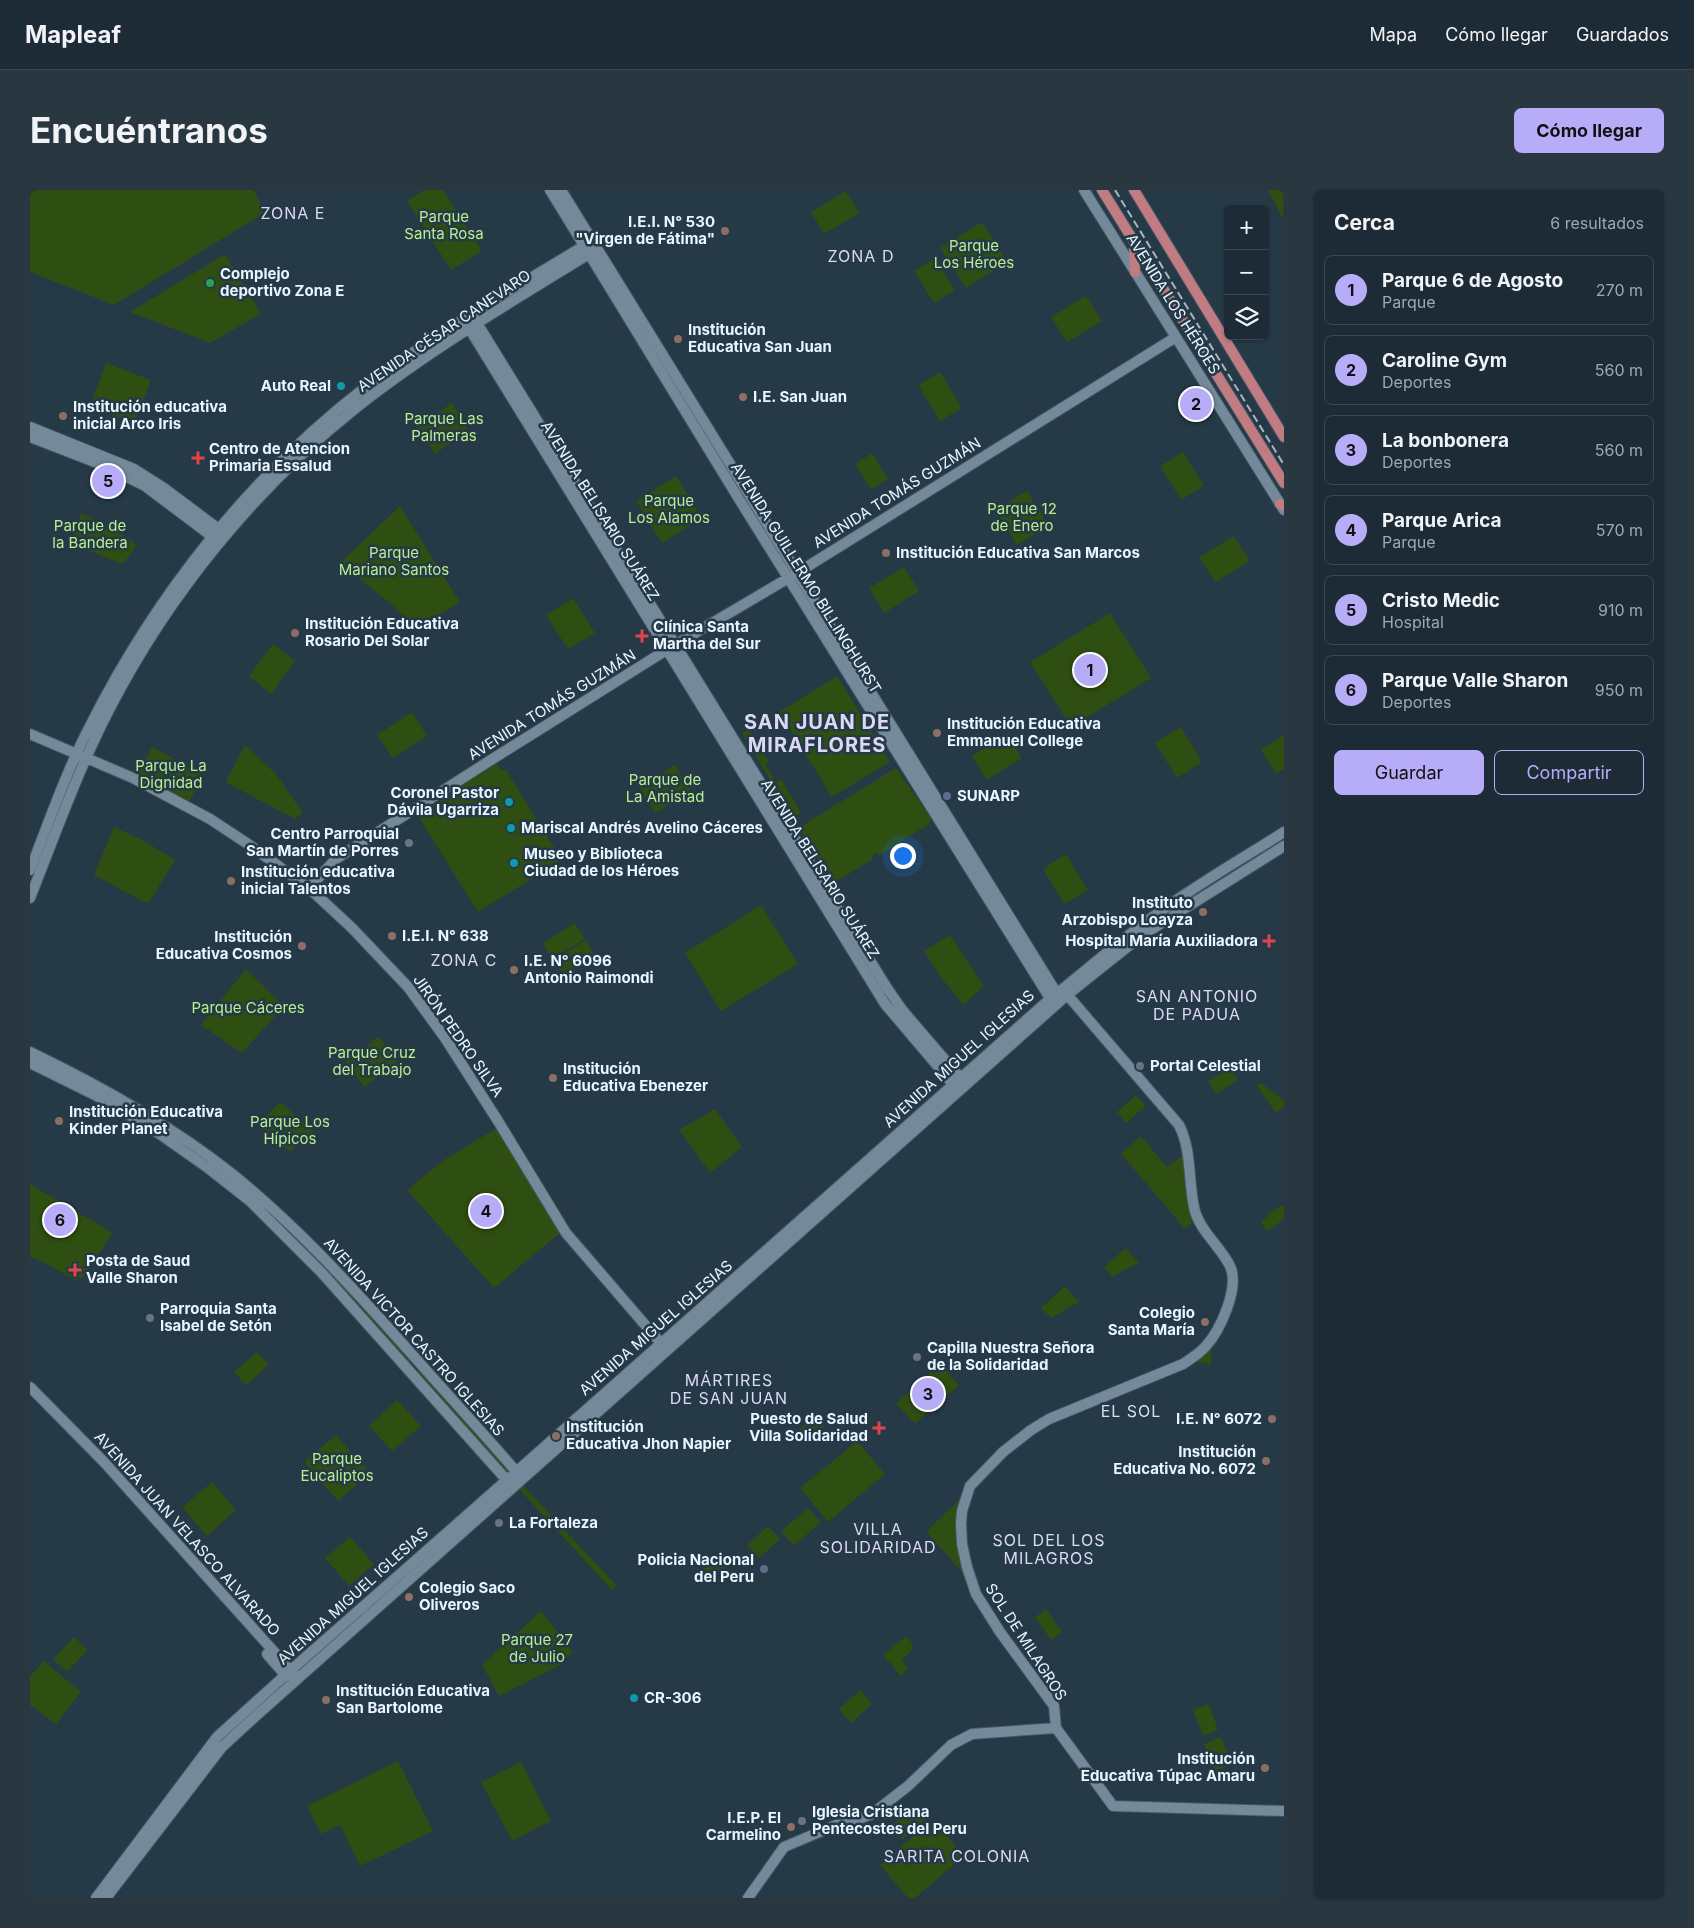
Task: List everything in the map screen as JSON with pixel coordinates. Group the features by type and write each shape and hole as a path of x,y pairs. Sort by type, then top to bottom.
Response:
{"main road":[{"name":"AVENIDA LOS HÉROES","path":"1102,190 1284,483"},
{"name":"AVENIDA LOS HÉROES","path":"1134,190 1284,437"},
{"path":"1134,243 1135,272"}],"street":[{"name":"AVENIDA GUILLERMO BILLINGHURST","path":"550,190 590,248 1059,997 1179,1125 1186,1139 1194,1209 1206,1231 1230,1266 1232,1273 1229,1303 1216,1332 1204,1348 1183,1364 1049,1419 1031,1430 1003,1452 970,1486"},
{"name":"AVENIDA GUILLERMO BILLINGHURST","path":"561,190 590,248"},
{"name":"AVENIDA LOS HÉROES","path":"1084,190 1283,507"},
{"name":"AVENIDA CÉSAR CANEVARO","path":"30,898 82,755 89,728 116,677 159,608 272,471 332,414 396,364 471,322 590,248"},
{"name":"AVENIDA BELISARIO SUÁREZ","path":"471,322 672,647 887,988 960,1085"},
{"name":"AVENIDA TOMÁS GUZMÁN","path":"309,888 336,859 672,647 793,575 1176,338"},
{"path":"30,427 134,469 164,488 220,536"},
{"path":"30,437 128,476 220,536"},
{"name":"JIRÓN PEDRO SILVA","path":"30,734 134,778 210,819 309,888 384,961 417,999 472,1079 566,1232 664,1347"},
{"name":"AVENIDA CÉSAR CANEVARO","path":"30,870 82,755"},
{"name":"AVENIDA MIGUEL IGLESIAS","path":"96,1898 217,1737 288,1673 520,1476 1059,997 1095,961 1160,911 1284,832"},
{"name":"AVENIDA MIGUEL IGLESIAS","path":"1059,997 1141,936 1284,846"},
{"name":"AVENIDA VICTOR CASTRO IGLESIAS","path":"30,1052 84,1078 139,1109 216,1162 269,1206 353,1288 520,1476"},
{"name":"AVENIDA VICTOR CASTRO IGLESIAS","path":"30,1063 95,1095 154,1130 208,1168 250,1201 321,1272 510,1484"},
{"name":"AVENIDA JUAN VELASCO ALVARADO","path":"30,1387 104,1462 260,1638 288,1673"},
{"name":"AVENIDA JUAN VELASCO ALVARADO","path":"30,1394 99,1466 288,1673 298,1679"},
{"name":"AVENIDA MIGUEL IGLESIAS","path":"106,1898 222,1747 510,1484"},
{"name":"SOL DE MILAGROS","path":"970,1486 962,1511 961,1523 962,1544 973,1588 1000,1632 1054,1706 1056,1728"},
{"path":"748,1898 784,1847 836,1825 842,1825 872,1814 908,1786 951,1745 972,1734 1056,1728 1113,1806 1284,1812"}],"green space":[{"path":"30,190 253,190 266,212 114,305 30,272"},
{"name":"Parque Santa Rosa","path":"424,190 443,190 482,251 451,270 407,201"},
{"path":"1268,190 1284,190 1283,219 1269,192"},
{"path":"846,191 859,213 824,234 811,212"},
{"name":"Parque Los Héroes","path":"982,222 1007,262 966,288 940,248"},
{"name":"Complejo deportivo Zona E","path":"225,254 261,314 210,343 130,312"},
{"path":"935,258 955,290 934,303 914,271"},
{"path":"1086,296 1102,321 1067,342 1051,317"},
{"path":"106,363 151,380 135,423 90,407"},
{"path":"940,372 962,408 940,421 918,385"},
{"name":"Parque Las Palmeras","path":"452,403 469,430 435,454 418,426"},
{"path":"1183,452 1204,486 1181,500 1160,466"},
{"path":"872,453 888,479 871,490 855,464"},
{"name":"Parque Los Alamos","path":"676,476 702,518 662,543 636,501"},
{"name":"Parque 12 de Enero","path":"1027,491 1049,526 1017,545 995,510"},
{"name":"Parque Mariano Santos","path":"400,506 460,602 416,628 391,604 340,563"},
{"name":"Parque de la Bandera","path":"81,513 107,524 137,545 123,564 69,543"},
{"path":"1234,536 1250,561 1215,582 1199,557"},
{"path":"904,567 919,591 884,613 869,588"},
{"path":"573,598 595,633 568,649 546,615"},
{"path":"1110,613 1151,678 1071,727 1030,662"},
{"path":"273,644 295,661 271,694 249,676"},
{"path":"837,676 890,762 832,797 779,712"},
{"path":"412,712 427,736 393,758 377,735"},
{"path":"1181,727 1202,762 1177,778 1155,743"},
{"path":"749,729 769,762 765,764 776,782 781,779 801,813 793,818 742,733"},
{"path":"1007,734 1022,758 987,780 972,756"},
{"path":"1284,735 1284,769 1276,774 1261,750"},
{"path":"246,746 276,774 303,813 295,819 227,783 227,779"},
{"name":"Parque La Dignidad","path":"152,747 204,774 189,802 137,775"},
{"path":"497,764 500,769 506,770 562,860 478,912 416,813 422,809 425,814 431,804"},
{"name":"Parque de La Amistad","path":"675,765 691,791 655,813 639,787"},
{"path":"896,768 931,818 929,824 880,855 876,853 873,855 873,859 837,881 832,880 798,828"},
{"path":"114,827 146,842 175,860 148,904 94,875"},
{"path":"1066,854 1088,890 1064,904 1043,869"},
{"path":"761,905 798,964 721,1011 685,953"},
{"path":"575,923 585,939 552,959 543,943"},
{"path":"950,935 984,986 963,1005 940,976 924,951"},
{"path":"586,940 595,956 563,976 553,960"},
{"name":"Parque Cáceres","path":"246,969 284,1006 242,1053 201,1025"},
{"name":"Parque Cruz del Trabajo","path":"379,1037 398,1062 364,1087 345,1061"},
{"path":"1229,1067 1238,1080 1216,1094 1208,1082"},
{"path":"1261,1083 1284,1100 1284,1107 1276,1113 1257,1086"},
{"path":"1136,1095 1146,1106 1126,1123 1117,1112"},
{"name":"Parque Los Hípicos","path":"280,1102 313,1131 290,1152 258,1125"},
{"path":"715,1109 742,1147 710,1173 679,1130"},
{"path":"497,1128 561,1232 494,1288 407,1190 444,1160"},
{"path":"1141,1136 1167,1167 1185,1153 1185,1191 1193,1222 1185,1229 1121,1154"},
{"path":"30,1184 111,1232 111,1236 82,1278 75,1280 30,1257"},
{"path":"1284,1205 1284,1218 1267,1231 1261,1222 1274,1209"},
{"path":"296,1233 413,1360 409,1364 348,1294 292,1238"},
{"path":"1126,1248 1139,1263 1113,1277 1104,1267"},
{"path":"1065,1286 1079,1302 1051,1318 1041,1308"},
{"path":"1212,1347 1211,1365 1195,1361 1204,1356"},
{"path":"257,1352 269,1365 246,1385 234,1372"},
{"path":"940,1364 959,1385 915,1424 896,1403"},
{"path":"420,1369 511,1470 506,1475 415,1373"},
{"path":"397,1400 421,1426 392,1451 369,1426"},
{"path":"815,1416 825,1427 805,1445 795,1433"},
{"name":"Parque Eucaliptos","path":"336,1435 370,1473 338,1501 304,1462"},
{"path":"857,1441 885,1474 828,1522 800,1488"},
{"path":"212,1482 236,1510 207,1536 182,1507"},
{"path":"522,1484 617,1586 612,1590 518,1488"},
{"path":"964,1495 958,1517 957,1535 965,1575 927,1533"},
{"path":"808,1508 821,1522 794,1546 781,1531"},
{"path":"768,1526 780,1539 759,1558 747,1545"},
{"path":"350,1537 374,1564 349,1586 325,1558"},
{"path":"721,1554 730,1565 711,1580 703,1569"},
{"path":"1046,1609 1062,1632 1051,1640 1035,1617"},
{"name":"Parque 27 de Julio","path":"541,1611 573,1652 558,1666 499,1696 482,1665"},
{"path":"906,1636 913,1644 912,1650 902,1660 908,1669 901,1676 883,1655"},
{"path":"74,1637 88,1650 67,1672 53,1659"},
{"path":"44,1661 81,1692 56,1724 30,1705 30,1676"},
{"path":"860,1690 872,1704 851,1723 839,1709"},
{"path":"1209,1704 1218,1730 1203,1736 1193,1710"},
{"path":"1221,1737 1232,1764 1215,1771 1204,1744"},
{"path":"398,1761 433,1831 360,1866 340,1825 321,1834 307,1806"},
{"path":"521,1762 551,1821 512,1841 481,1782"},
{"path":"914,1805 926,1819 903,1839 891,1825"},
{"path":"933,1819 964,1856 915,1898 908,1898 880,1865"}],"railway":[{"path":"1115,190 1284,465"}],"place":[{"name":"I.E.I. N° 530 \"Virgen de Fátima\"","path":"725,231"},
{"name":"Complejo deportivo Zona E","path":"210,283"},
{"name":"Institución Educativa San Juan","path":"678,339"},
{"name":"Auto Real","path":"341,386"},
{"name":"I.E. San Juan","path":"743,397"},
{"name":"Caroline Gym","path":"1196,404"},
{"name":"Institución educativa inicial Arco Iris","path":"63,416"},
{"name":"Centro de Atencion Primaria Essalud","path":"198,458"},
{"name":"Cristo Medic","path":"108,481"},
{"name":"Institución Educativa San Marcos","path":"886,553"},
{"name":"Institución Educativa Rosario Del Solar","path":"295,633"},
{"name":"Clínica Santa Martha del Sur","path":"642,636"},
{"name":"Parque 6 de Agosto","path":"1090,670"},
{"name":"Institución Educativa Emmanuel College","path":"937,733"},
{"name":"SUNARP","path":"947,796"},
{"name":"Coronel Pastor Dávila Ugarriza","path":"509,802"},
{"name":"Mariscal Andrés Avelino Cáceres","path":"511,828"},
{"name":"Centro Parroquial San Martín de Porres","path":"409,843"},
{"name":"Museo y Biblioteca Ciudad de los Héroes","path":"514,863"},
{"name":"Institución educativa inicial Talentos","path":"231,881"},
{"name":"Instituto Arzobispo Loayza","path":"1203,912"},
{"name":"I.E.I. N° 638","path":"392,936"},
{"name":"Hospital María Auxiliadora","path":"1269,941"},
{"name":"Institución Educativa Cosmos","path":"302,946"},
{"name":"I.E. N° 6096 Antonio Raimondi","path":"514,970"},
{"name":"Portal Celestial","path":"1140,1066"},
{"name":"Institución Educativa Ebenezer","path":"553,1078"},
{"name":"Institución Educativa Kinder Planet","path":"59,1121"},
{"name":"Parque Arica","path":"486,1211"},
{"name":"Parque Valle Sharon","path":"60,1220"},
{"name":"Posta de Saud Valle Sharon","path":"75,1270"},
{"name":"Parroquia Santa Isabel de Setón","path":"150,1318"},
{"name":"Colegio Santa María","path":"1205,1322"},
{"name":"Capilla Nuestra Señora de la Solidaridad","path":"917,1357"},
{"name":"La bonbonera","path":"928,1394"},
{"name":"I.E. N° 6072","path":"1272,1419"},
{"name":"Puesto de Salud Villa Solidaridad","path":"879,1428"},
{"name":"Institución Educativa Jhon Napier","path":"556,1436"},
{"name":"Institución Educativa No. 6072","path":"1266,1461"},
{"name":"La Fortaleza","path":"499,1523"},
{"name":"Policia Nacional del Peru","path":"764,1569"},
{"name":"Colegio Saco Oliveros","path":"409,1597"},
{"name":"CR-306","path":"634,1698"},
{"name":"Institución Educativa San Bartolome","path":"326,1700"},
{"name":"Institución Educativa Túpac Amaru","path":"1265,1768"},
{"name":"Iglesia Cristiana Pentecostes del Peru","path":"802,1821"},
{"name":"I.E.P. El Carmelino","path":"791,1827"}],"district":[{"name":"ZONA E","path":"293,213"},
{"name":"ZONA D","path":"861,256"},
{"name":"SAN JUAN DE MIRAFLORES","path":"817,734"},
{"name":"ZONA C","path":"464,960"},
{"name":"SAN ANTONIO DE PADUA","path":"1197,1005"},
{"name":"MÁRTIRES DE SAN JUAN","path":"729,1389"},
{"name":"EL SOL","path":"1131,1411"},
{"name":"VILLA SOLIDARIDAD","path":"878,1538"},
{"name":"SOL DEL LOS MILAGROS","path":"1049,1549"},
{"name":"SARITA COLONIA","path":"957,1856"}]}
